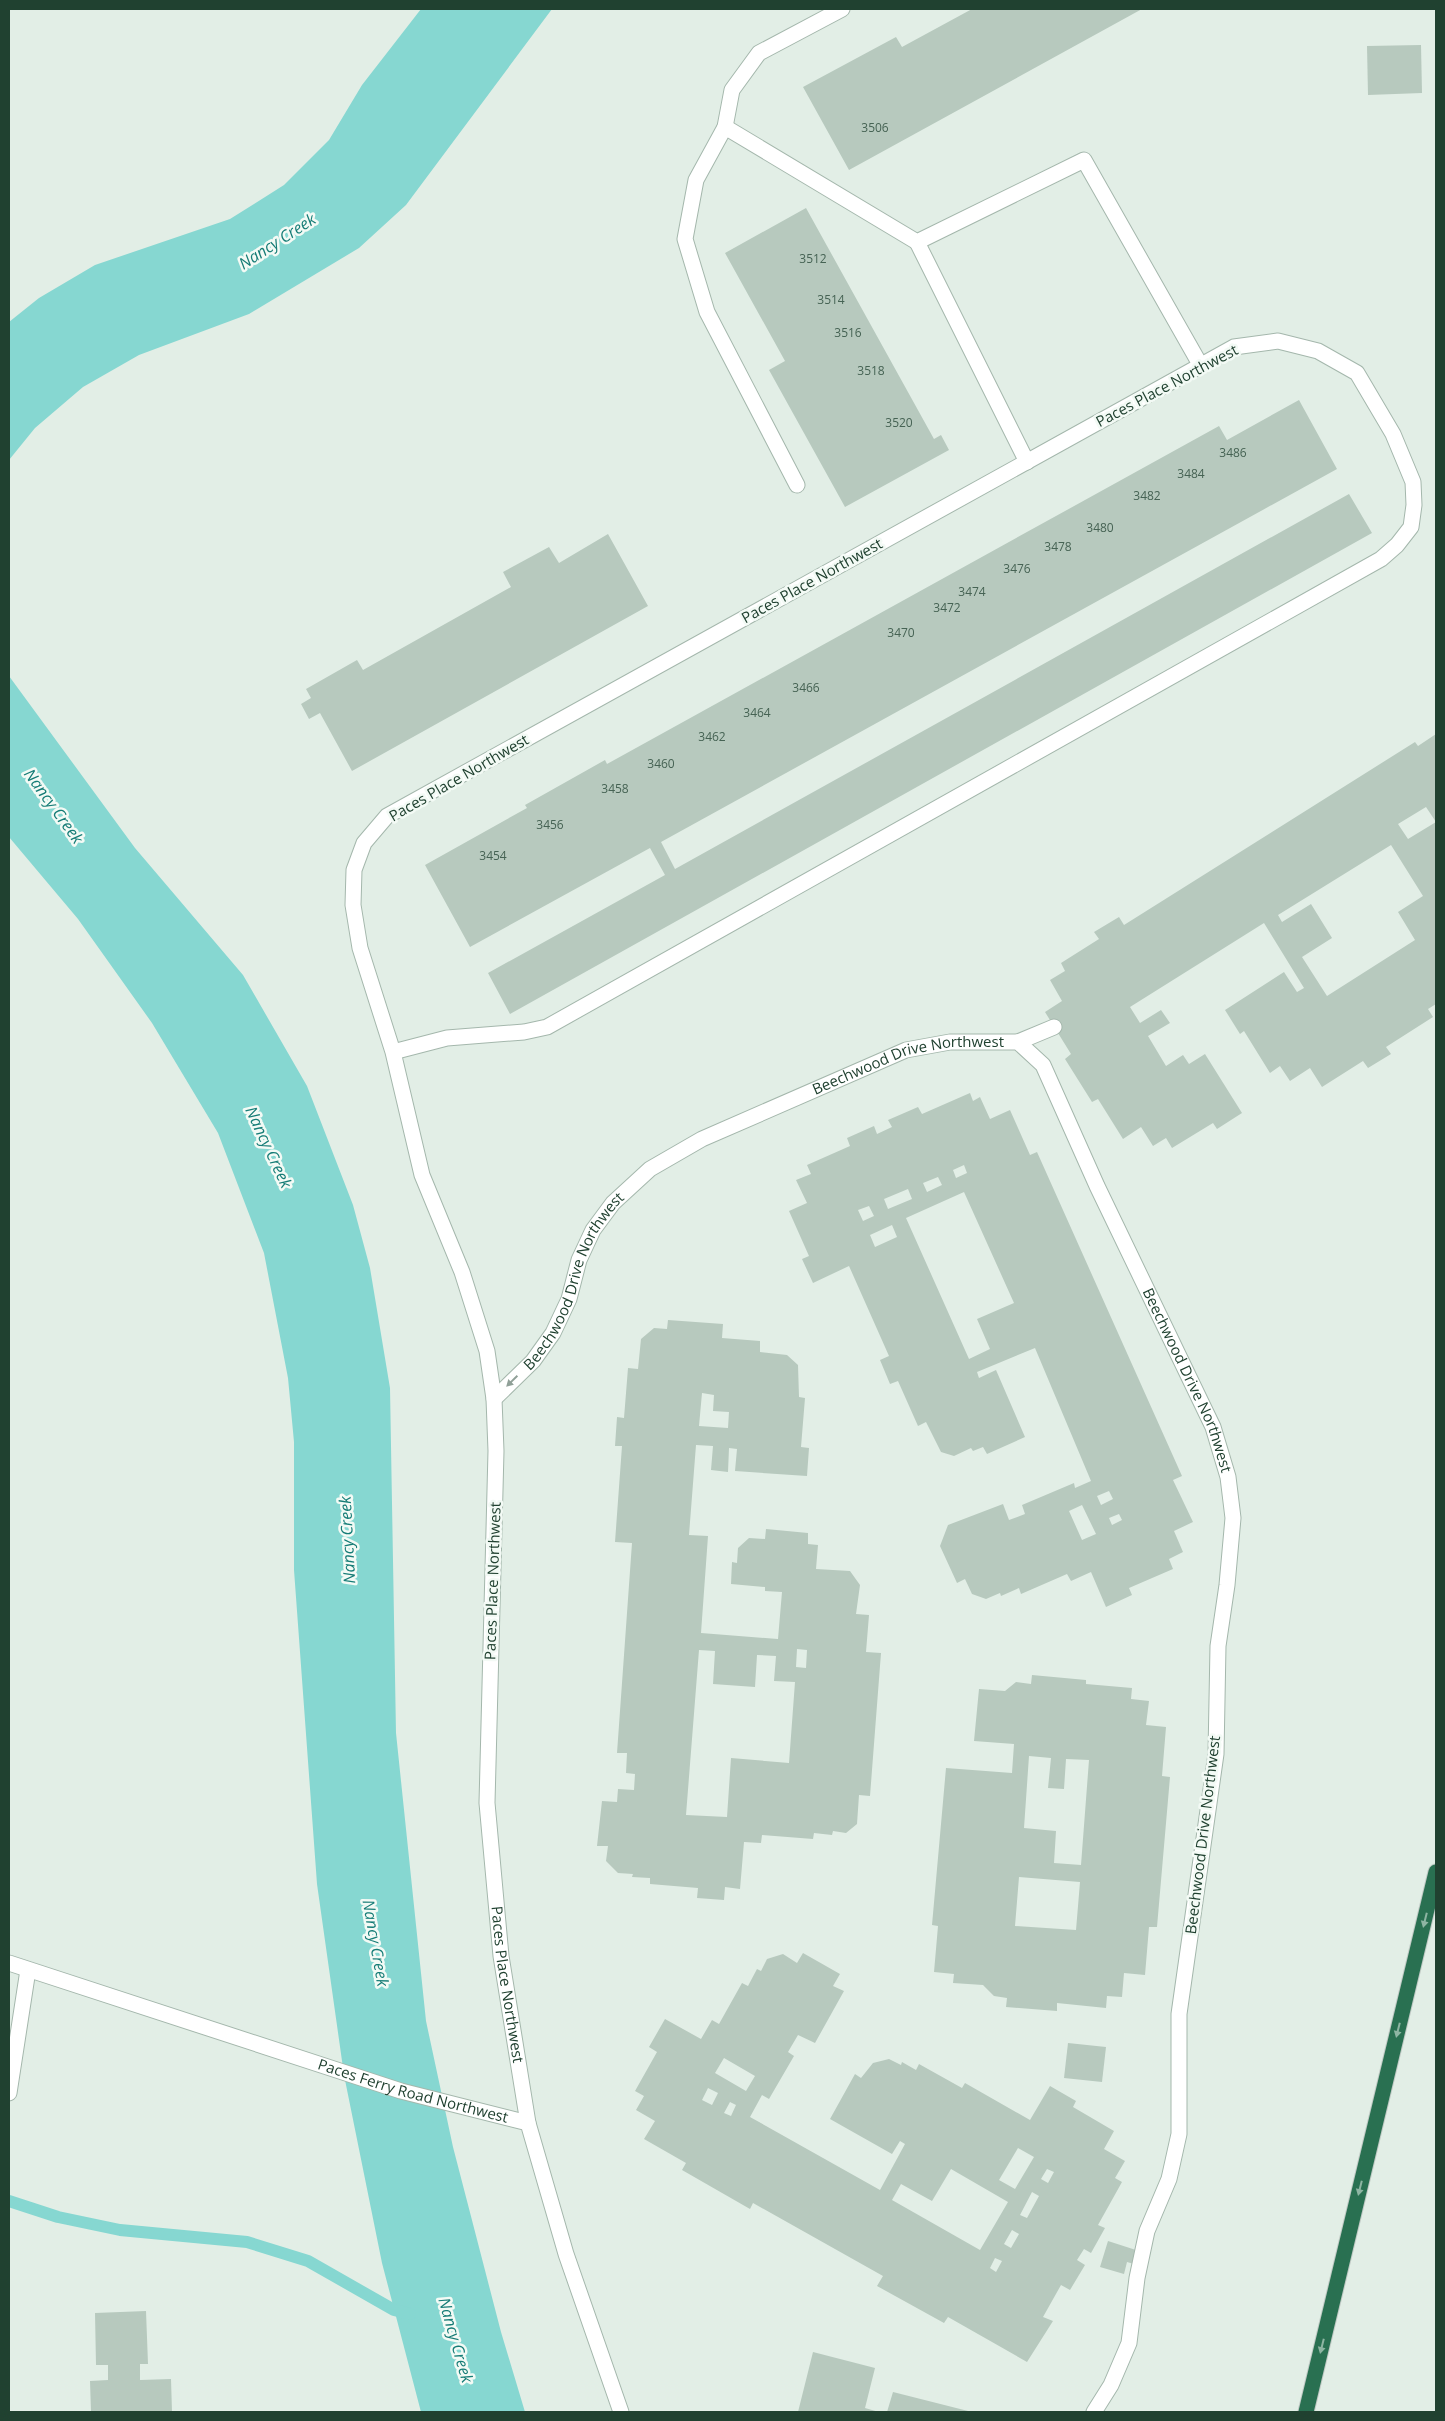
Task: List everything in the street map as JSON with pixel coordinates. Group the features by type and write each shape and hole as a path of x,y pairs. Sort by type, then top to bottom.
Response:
{"highway":[{"path":"1306,2412 1436,1872"}],"street":[{"path":"798,484 707,312 684,239 696,180 725,126 732,90 759,53 842,9"},
{"path":"725,126 917,242 1027,462"},
{"path":"917,242 1084,160 1201,366"},
{"name":"Paces Place Northwest","path":"393,1052 447,1038 524,1032 547,1027 1382,559 1398,545 1410,527 1414,505 1414,482 1393,434 1357,372 1318,351 1278,341 1234,347 387,816 364,843 354,870 353,905 360,948 393,1052 422,1175 462,1272 487,1352 494,1399 496,1451 487,1803 501,1956 528,2123"},
{"path":"1018,1042 1054,1027"},
{"name":"Beechwood Drive Northwest","path":"494,1399 533,1361 553,1332 569,1299 579,1260 593,1230 613,1203 650,1169 702,1139 906,1050 950,1042 1018,1042 1043,1065 1097,1186 1213,1427 1228,1478 1232,1518 1227,1585 1218,1646 1216,1754 1179,2014 1180,2134 1169,2179 1147,2231 1137,2278 1129,2343 1111,2385 1094,2412"},
{"name":"Paces Ferry Road Northwest","path":"9,1962 28,1970 311,2063 454,2106 528,2123 566,2254 621,2412"},
{"path":"9,2093 28,1970"}],"water":[{"name":"Nancy Creek","path":"421,9 552,9 406,205 359,248 249,314 139,355 83,387 35,428 9,460 9,322 39,298 95,265 230,219 284,185 329,140 362,85"},
{"name":"Nancy Creek","path":"9,676 135,848 243,975 307,1086 353,1205 370,1268 390,1388 396,1733 426,2021 453,2147 501,2332 525,2412 421,2412 382,2263 344,2075 317,1884 294,1570 294,1442 288,1378 264,1253 218,1133 152,1023 78,919 9,837"}],"building":[{"path":"972,9 1142,9 849,170 803,87 896,37 902,47"},
{"path":"1421,45 1422,93 1368,95 1367,46"},
{"path":"806,208 934,439 941,435 949,450 845,507 769,370 785,361 725,253"},
{"path":"1299,400 1337,469 661,842 675,869 1349,494 1372,533 510,1014 488,973 665,875 650,848 470,947 425,865 527,808 525,805 605,760 607,764 1219,426 1227,440"},
{"path":"608,534 648,606 352,771 320,713 309,719 301,704 311,698 306,689 357,660 363,670 511,587 503,572 549,547 559,563"},
{"path":"1436,734 1436,822 1436,1004 1428,1009 1433,1017 1386,1047 1391,1054 1368,1068 1363,1061 1322,1087 1310,1068 1290,1081 1280,1066 1270,1073 1244,1031 1240,1034 1225,1010 1284,972 1297,992 1304,988 1264,923 1130,1007 1140,1023 1161,1010 1170,1023 1148,1036 1166,1066 1183,1055 1189,1064 1205,1054 1242,1113 1217,1129 1213,1123 1172,1148 1166,1138 1153,1146 1141,1127 1123,1139 1098,1099 1092,1102 1065,1059 1071,1054 1045,1012 1062,1001 1050,980 1065,971 1061,963 1099,939 1094,932 1119,917 1124,925 1415,742 1418,746","holes":["1426,807 1436,822 1408,839 1398,824","1391,845 1423,896 1398,912 1415,940 1327,996 1302,957 1332,938 1311,904 1282,922 1278,915"]},
{"path":"970,1093 973,1101 980,1097 990,1119 1010,1110 1030,1155 1037,1152 1182,1476 1173,1480 1193,1522 1174,1531 1183,1552 1169,1559 1173,1569 1129,1588 1132,1595 1106,1607 1091,1572 1071,1581 1067,1574 1021,1594 1019,1588 1001,1596 1000,1593 986,1599 972,1594 965,1579 957,1583 940,1546 948,1525 1003,1504 1009,1520 1025,1514 1022,1505 1074,1483 1075,1488 1091,1481 1035,1348 977,1372 979,1378 996,1370 1025,1437 987,1454 983,1447 973,1451 971,1448 954,1456 941,1452 926,1422 918,1426 898,1381 890,1384 880,1360 889,1356 849,1266 813,1283 802,1259 809,1256 789,1211 807,1203 796,1180 811,1174 807,1165 850,1146 847,1138 874,1126 877,1134 892,1127 888,1120 918,1107 922,1114","holes":["964,1165 967,1173 956,1178 953,1170","938,1177 942,1185 927,1192 923,1183","908,1189 912,1199 888,1209 884,1199","964,1192 1014,1303 977,1319 990,1349 969,1359 906,1218","869,1206 874,1216 863,1221 858,1210","892,1225 897,1237 875,1247 870,1235","1109,1491 1113,1499 1101,1505 1097,1496","1082,1505 1096,1534 1082,1540 1069,1511","1119,1514 1122,1520 1112,1525 1109,1518"]},
{"path":"668,1320 723,1324 722,1338 760,1341 760,1352 787,1355 798,1365 799,1397 805,1398 801,1447 809,1448 807,1476 735,1471 737,1449 729,1448 728,1472 711,1470 713,1446 696,1445 689,1535 708,1536 701,1633 778,1639 782,1592 765,1591 765,1587 731,1584 732,1562 737,1563 738,1548 749,1538 765,1539 766,1529 808,1533 808,1544 818,1545 816,1569 850,1571 860,1585 856,1614 869,1615 866,1652 881,1653 870,1796 859,1795 857,1824 846,1833 833,1831 832,1835 814,1833 813,1839 762,1835 761,1843 744,1842 740,1889 725,1887 724,1900 697,1898 698,1888 650,1884 650,1878 632,1877 633,1874 618,1873 606,1861 608,1846 597,1846 602,1801 617,1802 618,1789 634,1790 635,1774 626,1773 627,1753 617,1753 632,1543 615,1542 622,1446 615,1446 617,1417 624,1418 628,1368 638,1369 641,1339 654,1328 667,1329","holes":["702,1393 714,1395 713,1411 729,1412 728,1428 699,1426","797,1649 807,1650 806,1668 796,1667","699,1650 715,1651 713,1684 755,1687 757,1655 776,1656 774,1681 795,1682 789,1763 731,1758 727,1817 686,1815"]},
{"path":"1032,1675 1086,1680 1086,1684 1132,1688 1131,1699 1149,1701 1146,1725 1166,1727 1162,1776 1170,1777 1157,1927 1149,1927 1145,1975 1124,1973 1122,1997 1107,1996 1106,2008 1057,2003 1057,2011 1006,2007 1007,1998 994,1996 983,1985 953,1983 954,1974 934,1972 938,1926 932,1925 946,1768 1012,1773 1014,1744 974,1741 979,1689 1005,1691 1016,1682 1031,1684","holes":["1029,1756 1051,1758 1048,1788 1064,1789 1066,1759 1089,1760 1081,1865 1054,1863 1056,1831 1024,1828","1019,1877 1080,1882 1076,1930 1015,1926"]},
{"path":"803,1953 840,1974 833,1986 844,1991 815,2043 798,2035 788,2052 794,2056 769,2099 762,2095 750,2117 880,2190 905,2144 900,2141 892,2154 830,2119 855,2074 861,2078 873,2063 889,2059 901,2065 902,2062 916,2070 919,2064 962,2088 965,2083 1030,2120 1050,2086 1076,2101 1073,2107 1114,2131 1104,2149 1125,2161 1115,2178 1122,2182 1098,2225 1105,2228 1091,2253 1084,2249 1077,2260 1085,2265 1070,2290 1061,2285 1043,2317 1053,2321 1027,2362 948,2317 944,2323 877,2286 883,2276 753,2203 750,2209 682,2170 686,2163 644,2139 655,2121 636,2110 644,2096 635,2091 657,2052 649,2047 665,2019 701,2039 712,2020 719,2024 742,1983 748,1986 757,1969 761,1971 767,1959 783,1954 797,1963","holes":["724,2058 755,2076 746,2091 715,2073","708,2088 718,2093 712,2105 702,2100","730,2102 736,2105 731,2116 724,2113","1018,2148 1034,2157 1015,2189 999,2180","951,2169 1008,2202 980,2250 892,2200 901,2184 932,2201","1047,2169 1054,2172 1048,2183 1041,2179","1032,2192 1039,2196 1027,2218 1020,2215","1012,2230 1019,2234 1011,2248 1004,2244","995,2258 1002,2261 996,2272 990,2268"]},
{"path":"1068,2043 1106,2047 1102,2082 1064,2078"},
{"path":"1108,2241 1139,2251 1134,2264 1127,2262 1124,2274 1100,2267"},
{"path":"146,2311 148,2364 140,2364 140,2380 171,2379 172,2412 91,2412 90,2381 108,2380 108,2365 96,2365 95,2313"},
{"path":"813,2352 875,2368 865,2408 879,2412 798,2412"},
{"path":"893,2392 972,2412 887,2412"}],"waterway":[{"path":"9,2201 58,2217 120,2230 247,2242 308,2261 394,2310 410,2314"}]}
